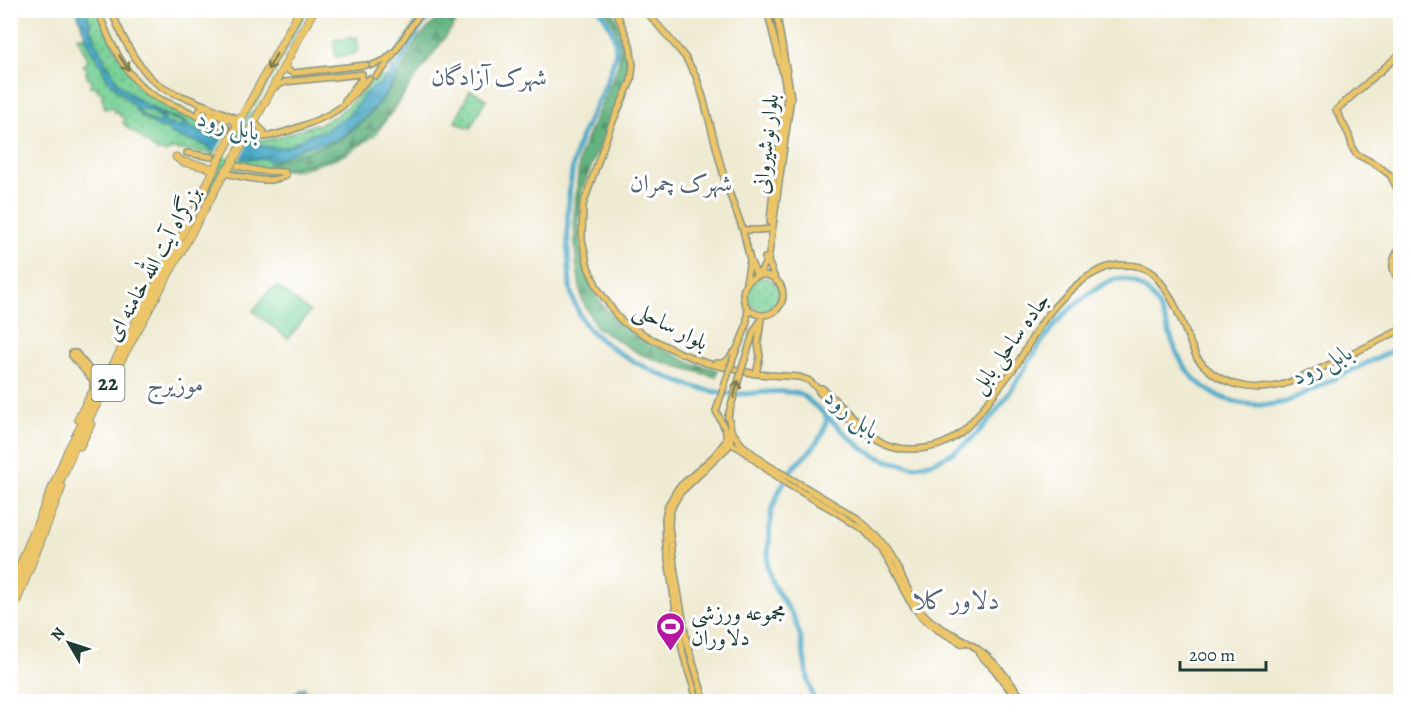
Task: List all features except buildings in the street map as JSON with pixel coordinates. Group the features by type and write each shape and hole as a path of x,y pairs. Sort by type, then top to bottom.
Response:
{"highway":[{"name":"بزرگراه آیت الله خامنه ای","path":"10,605 74,455 97,379 120,345 206,187 215,164 300,10"},
{"path":"250,103 251,109 257,108 279,67 291,54 314,10"},
{"name":"بزرگراه آیت الله خامنه ای","path":"16,590 19,563 60,462 81,432 124,358 215,189 251,135 254,122 291,54"},
{"path":"177,157 186,162 215,164"},
{"path":"81,432 97,379"},
{"path":"10,578 19,563"},
{"path":"10,618 16,590"}],"main road":[{"path":"98,10 118,54 139,84 148,92 160,100 206,117 213,115 233,121 236,128"},
{"path":"111,10 131,52 149,76 164,88 236,118 243,115"},
{"path":"251,135 264,137 316,121 333,113 369,79 383,70 422,10"},
{"name":"بلوار ساحلی","path":"615,10 630,45 633,64 631,81 610,128 583,206 582,239 591,275 605,300 623,322 669,348 706,363 756,374 793,375 804,378 818,387"},
{"name":"بلوار نوشیروانی","path":"758,272 765,264 774,179 787,98 767,10"},
{"name":"بلوار نوشیروانی","path":"776,10 791,97 768,261 776,280"},
{"path":"644,11 680,51 696,76 750,260 758,272 776,280 781,288 782,299 777,309 764,317 754,332 729,416 731,430 725,451 688,483 672,505 670,513 670,535 683,626 705,702"},
{"path":"286,63 288,71 293,73 369,65 384,61 396,50"},
{"path":"1401,54 1336,110 1356,154 1390,174 1401,194"},
{"path":"342,106 362,78 363,69 369,65"},
{"path":"369,65 376,70 376,76"},
{"path":"301,72 302,80"},
{"path":"272,90 280,83 360,73 369,79"},
{"path":"207,107 202,107 199,114 227,128"},
{"path":"206,117 211,112 207,107"},
{"path":"216,124 214,118 219,116"},
{"path":"254,122 264,132 264,137"},
{"path":"187,153 215,164"},
{"path":"228,170 285,172 286,175 283,178 264,180 228,170"},
{"path":"743,230 769,229"},
{"path":"1401,248 1394,257 1392,265 1394,273 1401,280"},
{"path":"728,442 716,411 747,322 748,315 743,291 750,260"},
{"name":"جاده ساحلی بابل","path":"818,387 822,388 868,433 895,448 931,447 945,442 973,420 1017,364 1046,317 1064,297 1095,272 1118,265 1141,266 1152,273 1172,299 1197,358 1212,374 1234,384 1264,387 1284,384 1401,330"},
{"path":"746,284 758,272"},
{"path":"746,306 755,314 764,317"},
{"path":"756,374 760,356 758,343 764,317"},
{"path":"706,363 728,361 741,338"},
{"path":"731,430 741,444 777,474"},
{"path":"728,442 741,448 777,474 857,518 881,541 921,611 936,624 969,643 989,658 1025,702"},
{"path":"698,702 681,644 666,547 665,518 668,505 678,488 728,442"},
{"path":"817,497 869,535 881,549 909,600 922,618 980,654 1019,702"}],"green space":[{"path":"82,11 98,11 118,54 146,91 206,122 237,134 250,111 255,112 243,135 252,139 268,140 315,124 316,126 335,116 369,83 381,76 405,94 375,135 348,153 336,159 297,170 260,169 229,161 207,195 205,194 223,159 207,153 172,149 166,153 159,150 158,152 123,123 125,119 118,112 114,112 113,107 105,109 101,91 98,91 97,87 90,86 91,80 88,79 87,69 83,65 88,60 77,36 89,37"},
{"path":"305,11 308,11 255,106 253,106 253,103 258,98"},
{"path":"425,11 430,11 417,23 391,70 387,67"},
{"path":"446,11 476,11 457,21 381,125 364,140 336,157 288,169 268,164 339,141 366,119 392,87 419,37"},
{"path":"606,11 613,12 622,32 630,70 582,189 579,226 584,265 594,293 615,320 632,334 689,362 718,370 716,377 640,354 597,328 582,300 576,262 574,216 580,154 618,66 620,47 615,27"},
{"path":"357,37 359,50 354,54 335,57 334,40"},
{"path":"470,90 486,99 470,128 455,122"},
{"path":"232,169 277,176 276,178 263,178 232,172"},
{"path":"763,278 774,283 779,294 774,305 763,310 752,305 747,294 752,283"},
{"path":"278,287 310,312 288,339 253,311 268,292"}],"water":[{"path":"77,11 86,11 91,25 90,30 94,33 97,46 105,62 117,82 137,99 161,113 185,121 192,128 217,139 252,142 254,145 277,148 289,146 309,135 326,130 346,118 364,94 382,82 393,69 399,72 385,95 370,113 340,138 312,145 275,160 242,159 180,138 140,115 107,79 83,30","holes":["141,108 155,113 161,120 160,123 143,115 139,111","161,115 176,119 186,125 167,124"]},
{"path":"304,687 312,701 290,701 299,689"}],"pier":[{"path":"224,137 250,139 239,160 215,154"}],"waterway":[{"name":"بابل رود","path":"393,76 420,27 436,10"},
{"name":"بابل رود","path":"600,10 613,34 616,52 604,89 579,141 573,166 568,224 570,289 584,323 590,330 621,354 660,374 721,393 799,394 862,448 884,459 914,466 939,460 959,448 977,433 1007,396 1056,324 1084,298 1105,283 1116,279 1126,279 1135,283 1155,301 1180,359 1189,373 1212,393 1240,403 1255,405 1286,402 1400,347"},
{"path":"814,702 800,635 794,618 773,584 767,567 771,512 779,491 791,470 812,449 823,433 826,415"}],"tunnel":[{"path":"227,128 251,136"}],"place":[{"name":"مجموعه ورزشی دلاوران","path":"670,652"}],"district":[{"name":"شهرک آزادگان","path":"489,77"},
{"name":"شهرک چمران","path":"681,183"},
{"name":"موزیرج","path":"175,384"},
{"name":"دلاور کلا","path":"956,600"}]}
